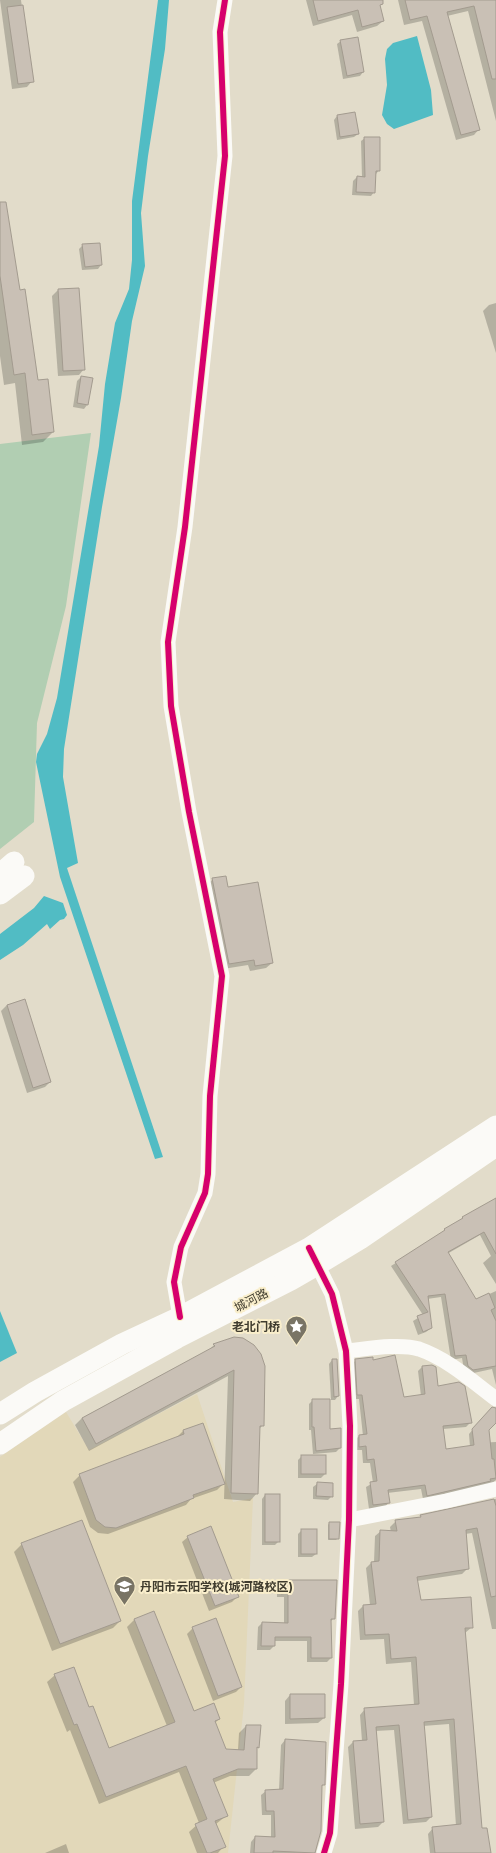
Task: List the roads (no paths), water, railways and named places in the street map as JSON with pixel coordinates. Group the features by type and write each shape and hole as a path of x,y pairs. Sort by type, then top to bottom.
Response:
{"main road":[{"path":"0,894 12,871"},
{"name":"城河路","path":"0,1444 63,1401 176,1338 291,1280 313,1256 496,1126"},
{"name":"城河路","path":"0,1414 35,1392 122,1344 313,1256 360,1239 496,1146"}],"street":[{"path":"180,1318 174,1282 181,1247 205,1193 208,1174 210,1096 222,976 189,812 173,713 168,642 185,527 225,156 220,32 225,0"},
{"path":"313,1256 332,1294 346,1351 350,1426 349,1520 341,1684 330,1833 324,1853"},
{"path":"346,1351 381,1347 418,1349 443,1360 496,1399"},
{"path":"349,1520 446,1501 496,1489"}],"water":[{"path":"158,0 169,0 165,49 148,156 141,213 145,266 132,321 121,398 102,507 64,749 63,777 78,863 67,868 163,1157 155,1159 60,877 36,762 37,754 47,734 57,698 99,446 105,384 115,323 129,289 132,260 132,201"},
{"path":"417,36 431,90 433,115 394,129 387,124 382,115 387,85 385,59 387,49 393,43"},
{"path":"44,896 63,903 67,915 50,929 47,924 23,945 0,960 0,934 34,908"},
{"path":"0,1311 17,1353 0,1362"}],"place":[{"name":"老北门桥","path":"296,1346"},
{"name":"丹阳市云阳学校(城河路校区)","path":"124,1606"}]}
